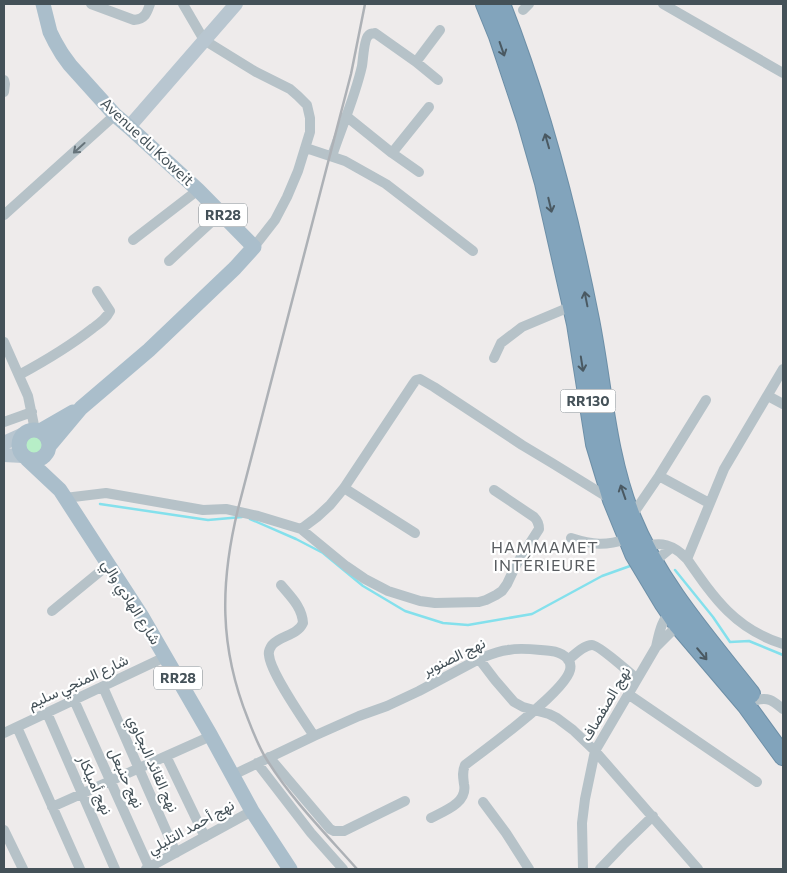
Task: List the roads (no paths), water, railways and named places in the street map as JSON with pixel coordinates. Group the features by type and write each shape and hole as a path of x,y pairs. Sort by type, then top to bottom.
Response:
{"highway":[{"name":"RR130","path":"485,4 523,110 544,183 572,306 595,444 612,500 641,554 679,614 783,756"},
{"name":"RR130","path":"501,4 539,113 577,255 603,395 609,440 618,478 641,554"},
{"name":"RR130","path":"679,614 756,700 783,736"}],"main road":[{"name":"Avenue du Koweit","path":"43,4 50,32 62,54 115,115 198,190 254,247"},
{"path":"129,127 236,4"},
{"name":"RR28","path":"49,448 81,408 149,350 235,268 254,247"},
{"name":"RR28","path":"33,431 81,408"},
{"path":"4,443 33,431"},
{"path":"25,457 20,450 20,438 33,431"},
{"name":"RR28","path":"33,431 45,434 49,439 49,448 62,494"},
{"path":"4,455 39,460 45,456 49,448"},
{"name":"RR28","path":"25,457 62,494"},
{"name":"شارع الهادي والي","path":"62,494 141,615 252,811 290,869"}],"street":[{"path":"91,4 134,20 139,20 144,16 150,4"},
{"path":"183,4 204,40 256,72 290,89 306,105 310,118 310,132 306,148 287,197 275,220 254,247"},
{"path":"663,4 783,73"},
{"path":"416,62 440,30"},
{"path":"332,156 354,97 368,35 375,33 438,80"},
{"path":"4,80 4,92"},
{"path":"392,153 429,107"},
{"path":"4,215 115,115"},
{"path":"346,116 419,172"},
{"path":"306,148 355,166 386,184 473,251"},
{"path":"133,240 198,190"},
{"path":"168,261 221,213"},
{"path":"19,375 80,338 107,317 110,311 97,291"},
{"path":"494,358 501,343 522,327 572,306"},
{"path":"4,342 28,396 32,412 33,431"},
{"path":"687,559 724,469 783,369"},
{"path":"301,530 317,517 344,488 413,384 416,380 420,379 612,500"},
{"path":"768,396 783,404"},
{"path":"631,516 659,476 706,400"},
{"path":"4,422 32,412"},
{"path":"659,476 709,503"},
{"path":"344,488 415,533"},
{"path":"62,494 106,493 203,510 226,510 258,516 301,530 359,575 388,591 420,601 435,603 479,602 496,595 507,584 516,565 539,529 538,521 534,517 494,490"},
{"path":"571,538 641,554 671,548"},
{"path":"641,554 653,544 659,543 677,550 687,559 710,592 729,613 749,629 783,644"},
{"path":"52,611 108,565"},
{"path":"280,586 298,607 303,623 297,632 271,646 268,656 278,678 314,736"},
{"name":"نهج الصفصاف","path":"656,647 661,627 679,614"},
{"name":"نهج الصفصاف","path":"583,869 582,822 595,751 656,647 679,614"},
{"path":"431,818 462,798 465,790 462,775 465,765 551,695 570,670 568,660 582,649 593,645 602,650 637,679"},
{"name":"نهج الصنوبر","path":"233,775 314,736 411,695 479,659 499,652 510,649 523,649 560,652 568,660"},
{"name":"شارع المنجي سليم","path":"4,733 165,657"},
{"path":"479,659 514,702 523,707 558,718 595,751 698,869"},
{"name":"نهج القائد البجاوي","path":"103,687 176,853"},
{"path":"628,694 757,782"},
{"path":"756,700 765,698 773,701 783,709"},
{"name":"نهج حنبعل","path":"74,700 111,781 147,868"},
{"name":"نهج أميلكار","path":"47,713 115,869"},
{"path":"17,727 80,869"},
{"path":"52,807 211,736"},
{"path":"166,756 205,837"},
{"path":"269,757 330,829 334,831 344,831 405,801"},
{"path":"257,763 311,833 343,869"},
{"path":"482,802 506,833 529,869"},
{"name":"نهج أحمد التليلي","path":"147,868 252,811"},
{"path":"600,869 653,816"},
{"path":"4,830 24,869"}],"waterway":[{"path":"100,504 208,520 242,517"},
{"path":"250,519 323,553 363,586 405,611 443,623 468,625 532,614 602,576 630,566"},
{"path":"675,570 713,617 730,642 749,641 783,655"}],"railway":[{"path":"357,869 287,789 259,745 248,719 232,666 225,615 228,563 238,509 351,74 365,4"}],"district":[{"name":"HAMMAMET INTÉRIEURE","path":"545,556"}]}
